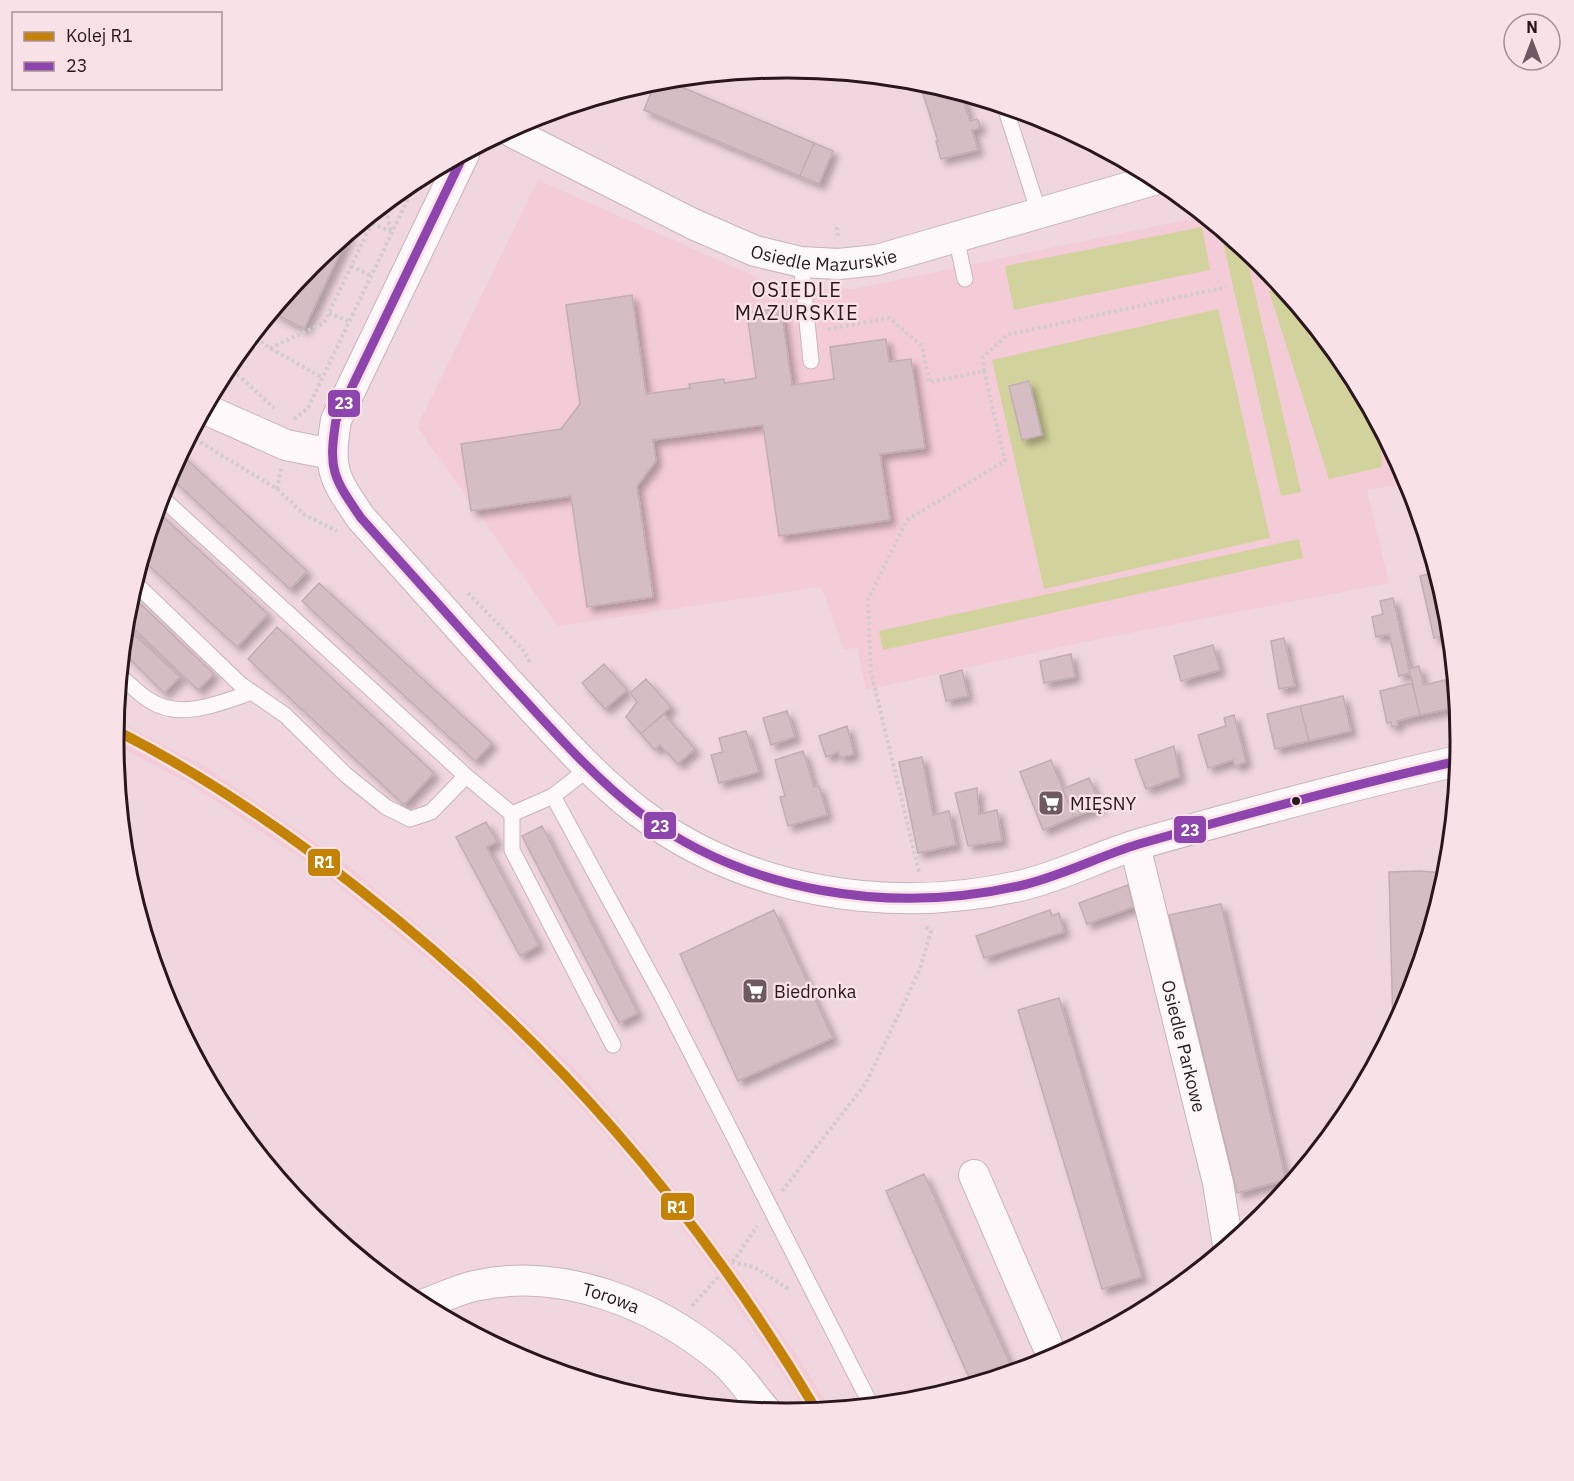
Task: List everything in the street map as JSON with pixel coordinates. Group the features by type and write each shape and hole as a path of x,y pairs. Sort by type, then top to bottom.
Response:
{"street":[{"name":"Osiedle Mazurskie","path":"518,135 693,224 755,251 801,262 839,264 877,260 1143,183"},
{"path":"458,166 336,420 331,454 338,484 361,518 588,769 642,814 687,841 744,870 806,886 866,897 938,899 1021,886 1135,846 1373,780 1449,762"},
{"path":"211,412 286,445 331,454"},
{"name":"Osiedle Parkowe","path":"1135,846 1218,1183 1227,1236"},
{"path":"974,1175 1049,1349"},
{"name":"Torowa","path":"434,1301 474,1286 540,1280 608,1294 676,1326 723,1360 758,1402"}],"lane":[{"path":"1008,116 1039,213"},
{"path":"956,237 965,279"},
{"path":"801,262 811,361"},
{"path":"169,504 466,776 512,814"},
{"path":"142,590 252,692 285,715 346,775 386,807 410,819 431,812 466,776"},
{"path":"127,682 149,701 168,710 207,707 252,692"},
{"path":"512,814 553,796 588,769"},
{"path":"553,796 662,996 768,1208 867,1398"},
{"path":"512,814 512,850 613,1045"}],"path":[{"path":"291,423 308,408 409,197"},
{"path":"387,213 392,232"},
{"path":"372,224 392,232"},
{"path":"270,348 324,323 372,225"},
{"path":"351,266 370,275"},
{"path":"919,873 871,672 868,600 907,520 1005,460 982,357 1007,335 1226,287"},
{"path":"329,313 348,321"},
{"path":"825,320 828,330 889,318 922,346 929,382 984,370"},
{"path":"260,338 263,344 321,378"},
{"path":"235,373 282,415"},
{"path":"197,440 276,489 304,515 338,532"},
{"path":"461,585 525,652 534,672"},
{"path":"676,1326 710,1283 732,1262 768,1208 866,1083 920,969 931,931 923,924"},
{"path":"732,1262 754,1267 767,1278 820,1306"}],"shaded area":[{"path":"538,180 783,289 854,289 1194,218 1224,242 1285,304 1313,337 1361,409 1398,485 1367,490 1389,583 1089,641 866,690 857,647 844,650 821,587 558,626 417,427"},
{"path":"125,725 207,768 340,859 479,977 579,1073 663,1173 734,1266 802,1363 826,1402 801,1403 719,1278 648,1182 557,1081 463,989 323,873 192,785 124,749"}],"green space":[{"path":"1202,227 1210,270 1014,310 1005,266"},
{"path":"1223,241 1249,266 1301,492 1281,496"},
{"path":"1272,290 1285,304 1338,372 1381,447 1382,467 1329,479 1269,291"},
{"path":"1218,309 1270,538 1044,589 992,360"},
{"path":"1299,539 1303,558 883,650 879,631"}],"building":[{"path":"682,87 814,143 800,176 644,110 651,93"},
{"path":"923,93 964,103 970,121 977,119 979,122 980,128 972,130 978,150 941,159 936,141 938,141"},
{"path":"814,143 833,151 819,184 800,176"},
{"path":"341,250 304,329 279,316"},
{"path":"632,295 646,394 690,388 689,384 724,379 724,383 756,378 747,313 781,308 792,385 834,379 830,347 886,339 889,362 911,359 925,448 880,454 890,520 779,536 763,425 653,440 656,461 637,486 653,597 587,607 571,496 471,511 461,444 561,429 580,404 566,305"},
{"path":"1029,381 1042,435 1022,440 1009,386"},
{"path":"187,460 307,571 290,589 177,483"},
{"path":"164,517 268,614 237,647 148,565"},
{"path":"1428,574 1441,636 1434,638 1420,576"},
{"path":"319,583 492,743 475,761 302,601"},
{"path":"1393,598 1410,673 1399,676 1389,634 1376,637 1372,617 1383,614 1380,601"},
{"path":"139,603 214,674 198,690 134,629"},
{"path":"277,627 434,773 404,805 248,659"},
{"path":"133,634 180,677 164,693 130,659"},
{"path":"1284,638 1295,686 1279,689 1271,641"},
{"path":"1213,645 1220,670 1181,681 1174,656"},
{"path":"1071,654 1075,677 1044,683 1040,661"},
{"path":"604,664 627,690 605,709 582,683"},
{"path":"1419,666 1424,685 1445,680 1449,709 1420,715 1409,669"},
{"path":"962,670 968,696 946,701 940,676"},
{"path":"646,679 671,707 641,734 626,717 637,702 630,693"},
{"path":"1412,683 1420,715 1397,721 1398,725 1392,727 1391,722 1387,723 1380,691"},
{"path":"1343,696 1351,731 1309,741 1300,706"},
{"path":"1300,706 1309,741 1275,749 1267,714"},
{"path":"787,711 795,737 771,745 763,718"},
{"path":"664,714 695,749 678,764 660,745 655,750 641,734"},
{"path":"1234,715 1246,762 1235,766 1233,760 1208,768 1198,735 1226,726 1224,718"},
{"path":"847,726 854,754 841,758 838,752 826,757 819,736"},
{"path":"746,731 759,772 719,783 711,755 723,752 719,738"},
{"path":"1174,746 1180,777 1146,789 1135,760"},
{"path":"803,751 814,787 819,786 827,815 788,826 780,797 785,796 775,760"},
{"path":"922,757 933,815 949,811 956,845 918,853 899,762"},
{"name":"MIĘSNY","path":"1051,760 1074,817 1043,830 1020,772"},
{"path":"1089,778 1101,806 1074,817 1063,789"},
{"path":"977,788 979,814 997,810 1002,841 968,846 955,793"},
{"path":"486,822 497,842 487,847 539,945 520,956 456,837"},
{"path":"542,826 638,1013 619,1023 522,836"},
{"path":"1389,872 1436,872 1414,953 1392,1008"},
{"path":"1128,885 1134,907 1087,924 1079,903"},
{"path":"1221,904 1285,1177 1281,1181 1237,1193 1169,915"},
{"name":"Biedronka","path":"774,910 833,1038 738,1081 680,954"},
{"path":"1050,910 1052,916 1059,913 1064,932 984,958 976,936"},
{"path":"1059,998 1142,1277 1102,1289 1018,1010"},
{"path":"924,1174 1010,1364 969,1377 886,1191"}],"rail line":[{"name":"R1","path":"124,735 211,784 302,846 429,946 494,1005 555,1065 668,1195 721,1264 812,1402"}],"transit line":[{"name":"23","path":"458,166 336,420 333,451 335,472 344,492 361,518 556,734 621,797 681,840 726,862 773,879 821,890 871,897 921,898 970,894 1034,882 1139,844 1298,800 1449,763"}],"place":[{"name":"MIĘSNY","path":"1051,803"},
{"name":"Biedronka","path":"755,991"}],"district":[{"name":"OSIEDLE MAZURSKIE","path":"797,300"}]}
